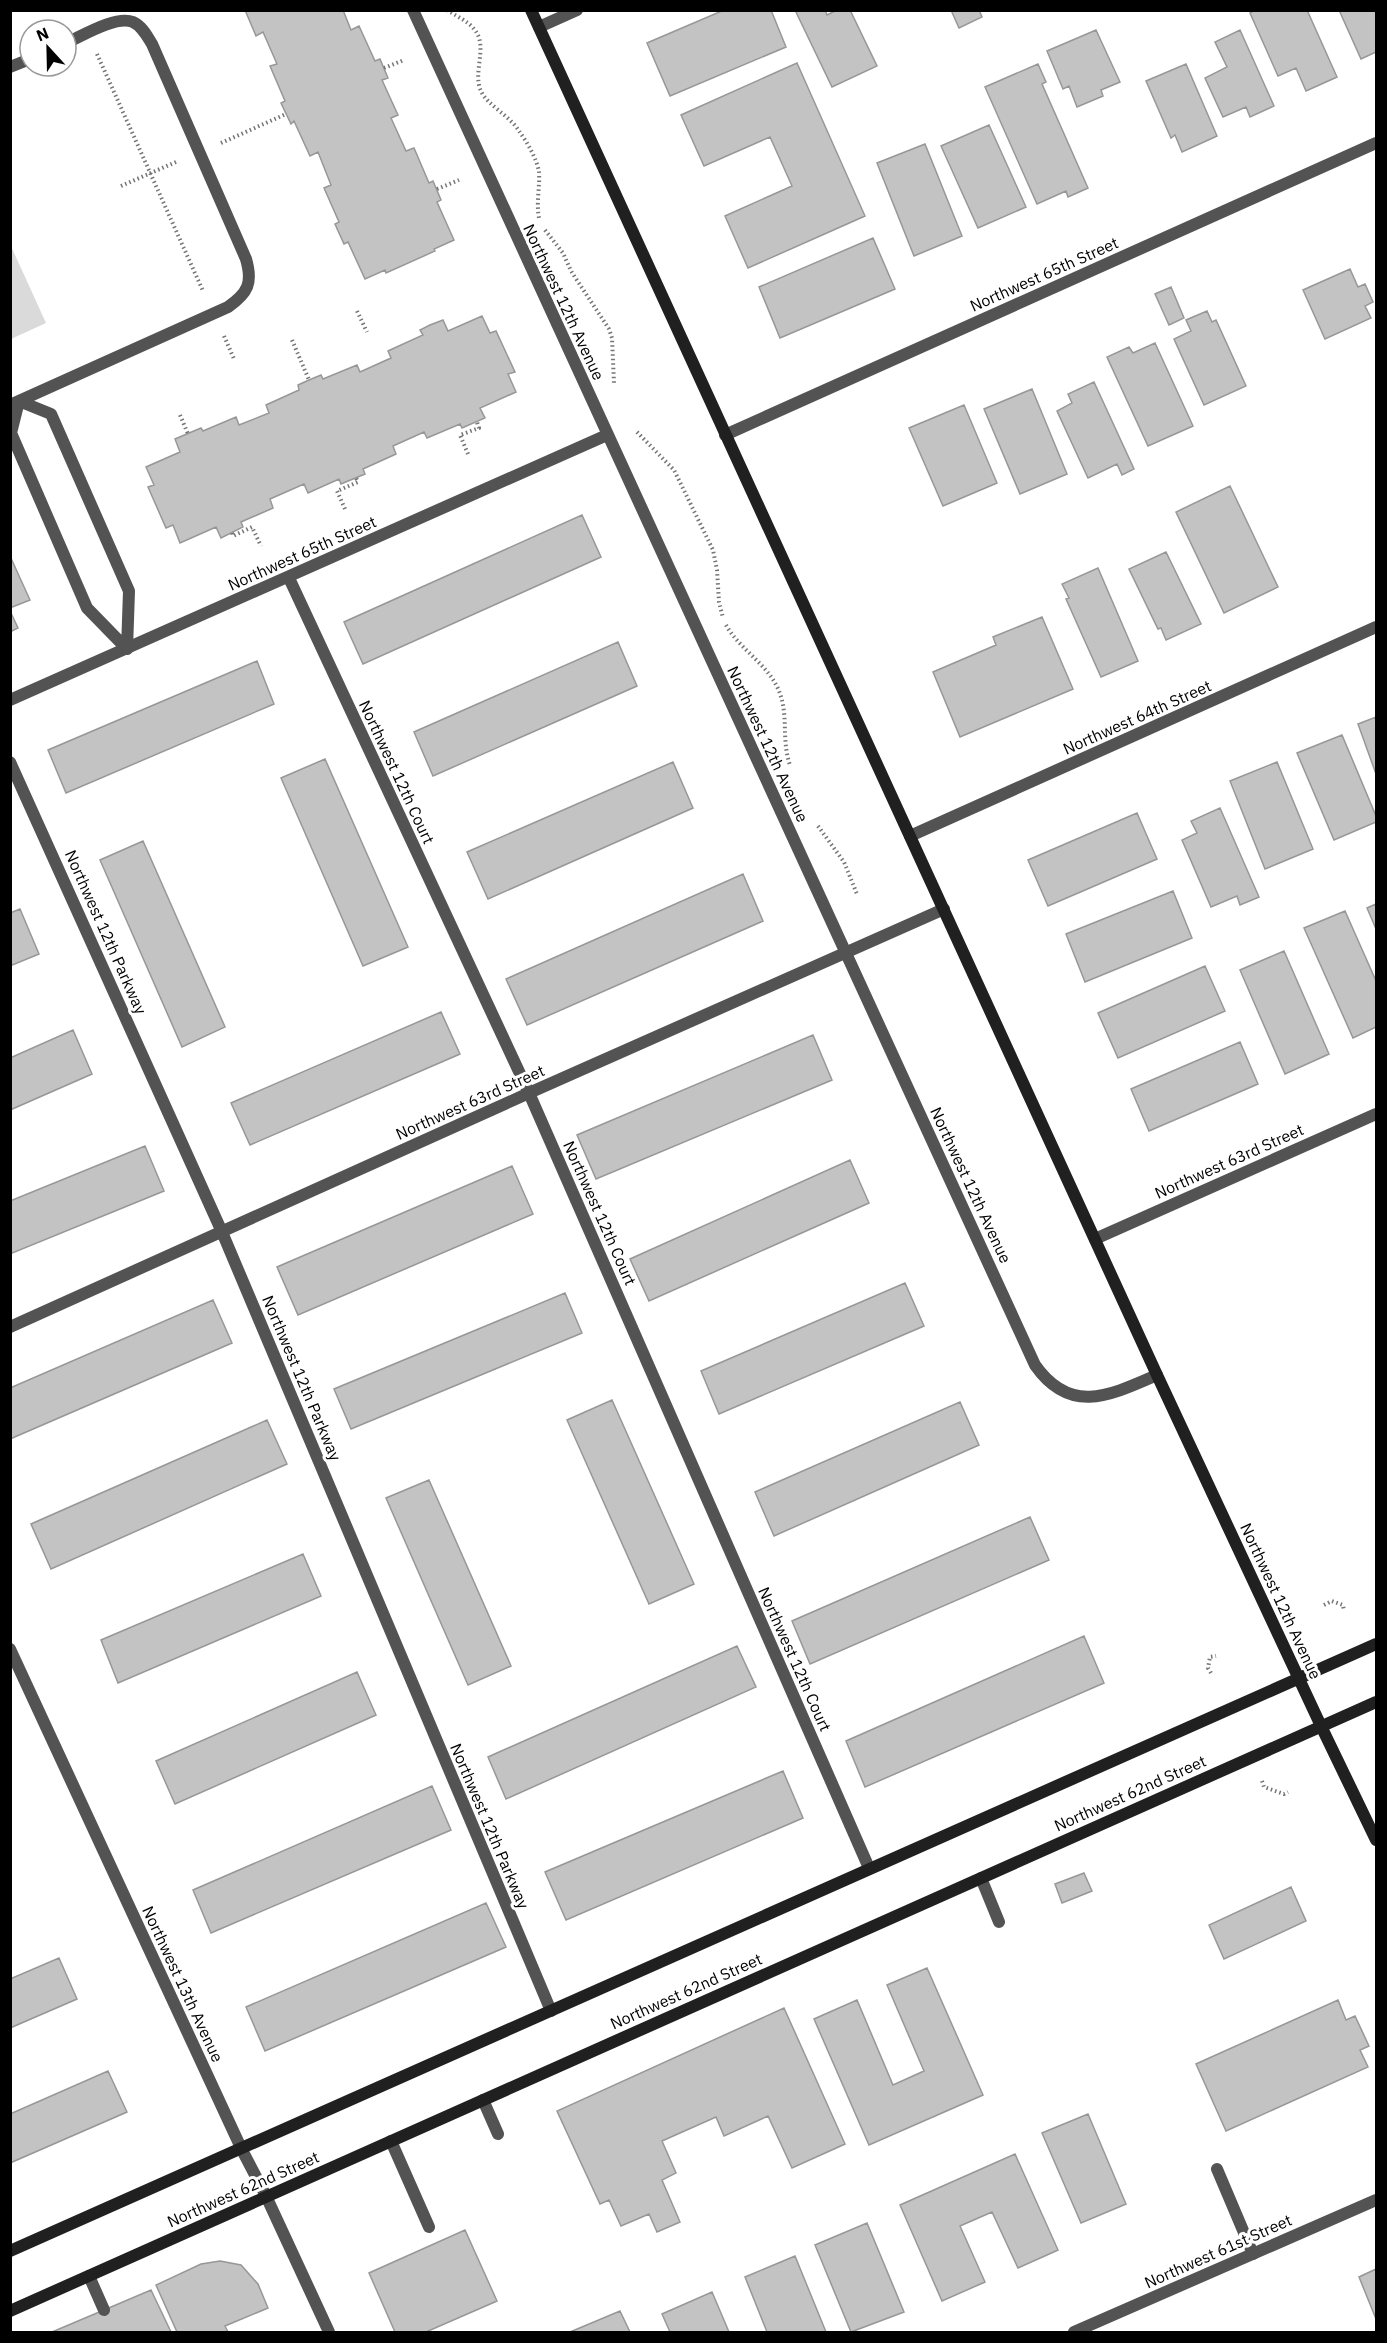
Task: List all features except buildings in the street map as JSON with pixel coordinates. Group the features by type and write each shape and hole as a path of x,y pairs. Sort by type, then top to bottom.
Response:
{"main road":[{"name":"Northwest 12th Avenue","path":"531,10 1157,1375 1321,1726 1377,1840"},
{"path":"10,2252 1377,1644"},
{"name":"Northwest 62nd Street","path":"10,2311 1377,1702"}],"street":[{"name":"Northwest 12th Avenue","path":"413,10 1035,1365 1047,1382 1063,1393 1082,1398 1128,1387 1157,1375"},
{"path":"539,27 577,10"},
{"path":"15,403 228,308 240,299 248,287 251,275 152,44 141,28 132,22 120,21 78,38"},
{"name":"Northwest 65th Street","path":"725,435 1377,143"},
{"path":"15,403 11,433 87,608 127,648"},
{"path":"15,403 51,414 129,591 127,648"},
{"name":"Northwest 65th Street","path":"10,700 607,435"},
{"name":"Northwest 12th Court","path":"289,578 530,1093 869,1868"},
{"name":"Northwest 64th Street","path":"910,836 1377,627"},
{"name":"Northwest 12th Parkway","path":"10,762 222,1232 551,2011"},
{"name":"Northwest 63rd Street","path":"10,1327 944,909"},
{"name":"Northwest 63rd Street","path":"1095,1239 1377,1114"},
{"name":"Northwest 13th Avenue","path":"10,1649 242,2150 266,2196 329,2332"},
{"path":"981,1878 999,1922"},
{"path":"483,2100 498,2134"},
{"path":"391,2141 429,2228"},
{"path":"1217,2169 1253,2254"},
{"name":"Northwest 61st Street","path":"1074,2332 1377,2200"},
{"path":"89,2276 104,2310"}],"path":[{"path":"447,10 475,29 480,42 477,80 479,88 490,103 513,123 533,155 539,170 537,204 539,218 544,230 563,253 571,271 609,329 612,338 616,390"},
{"path":"96,50 206,296"},
{"path":"384,68 404,60"},
{"path":"219,143 286,114"},
{"path":"121,186 182,159"},
{"path":"437,189 459,180"},
{"path":"357,311 367,332"},
{"path":"222,333 234,360"},
{"path":"292,340 309,380"},
{"path":"180,415 188,434"},
{"path":"468,454 460,435 479,428 477,422"},
{"path":"635,430 669,464 680,481 716,558 719,602 723,619 735,638 770,674 777,687 786,721 784,744 793,774"},
{"path":"345,509 338,491 358,482 356,478"},
{"path":"232,532 233,536 252,527 261,546"},
{"path":"816,822 844,862 857,894"},
{"path":"1324,1605 1332,1601 1343,1605 1344,1611"},
{"path":"1211,1673 1208,1668 1210,1657 1216,1656"},
{"path":"1263,1781 1264,1787 1284,1794 1288,1792"}],"shaded area":[{"path":"10,244 46,323 11,339 10,339"}]}
